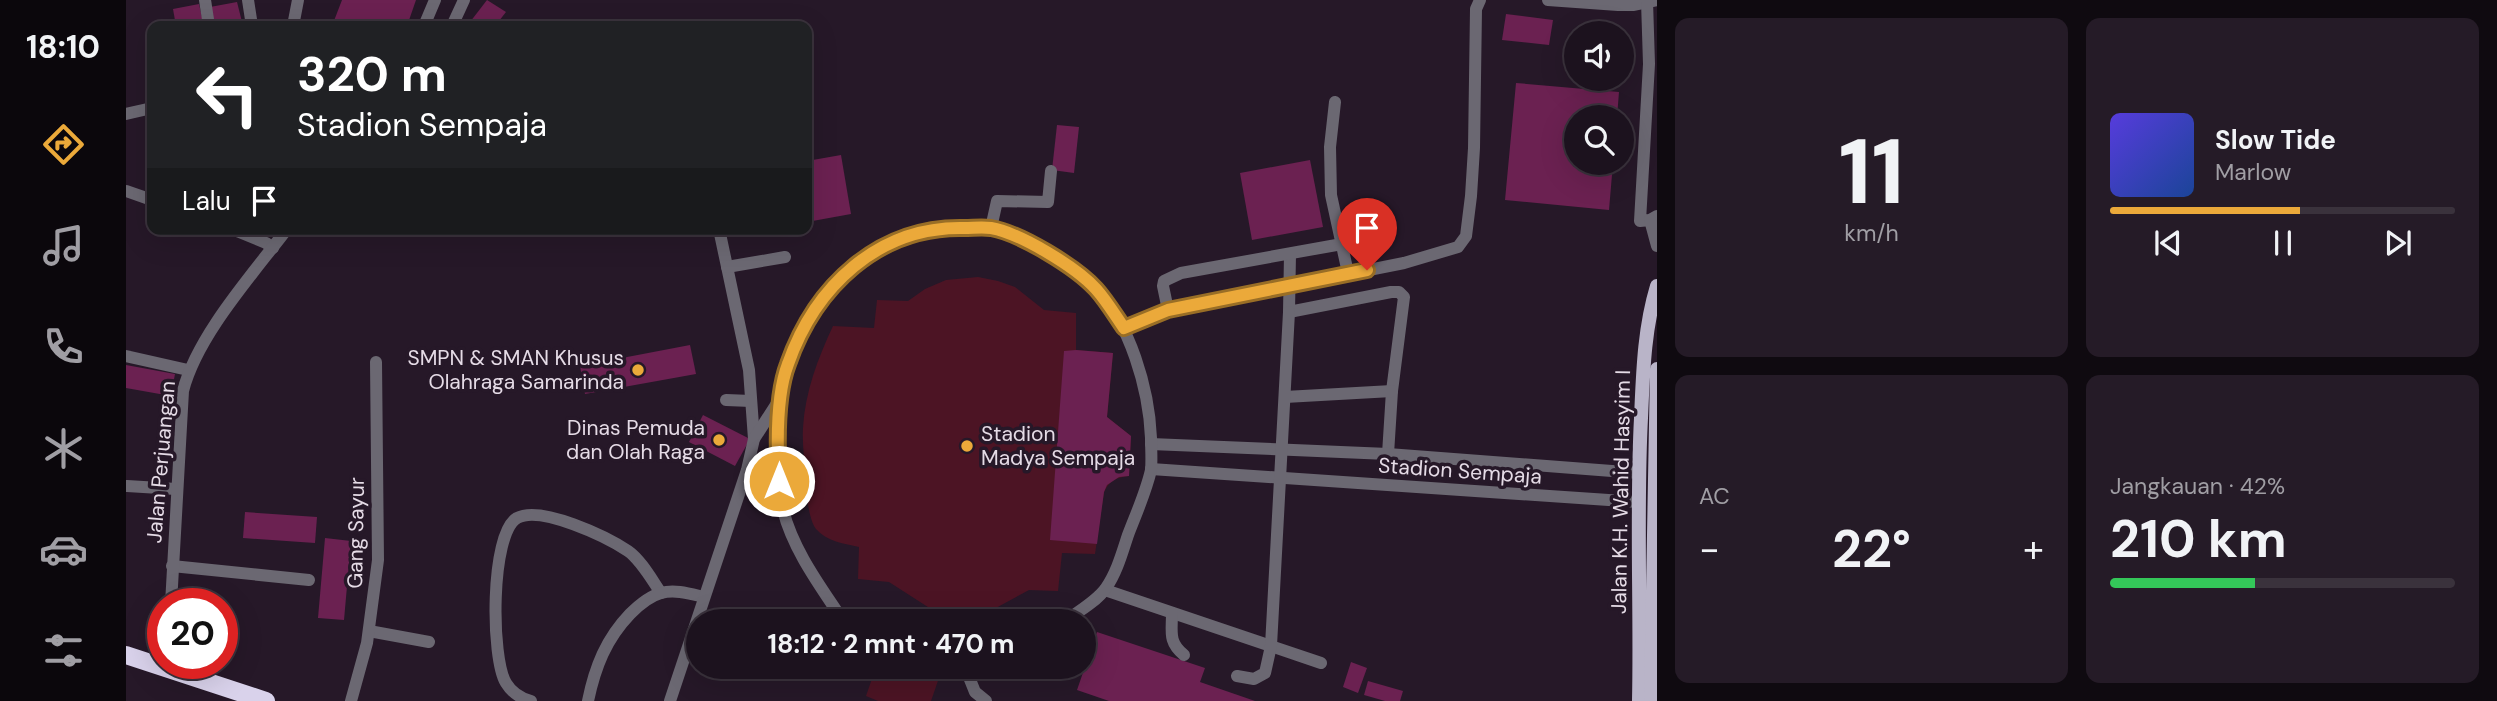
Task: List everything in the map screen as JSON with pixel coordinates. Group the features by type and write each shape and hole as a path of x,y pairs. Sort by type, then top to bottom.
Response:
{"highway":[{"path":"126,655 147,660"},
{"path":"204,679 266,701"}],"main road":[{"name":"Jalan K.H. Wahid Hasyim I","path":"1639,701 1638,472 1644,352 1649,312 1657,286"},
{"name":"Jalan K.H. Wahid Hasyim I","path":"1653,694 1657,369"},
{"path":"1638,472 1655,474"},
{"path":"1638,502 1655,512"}],"street":[{"path":"205,0 208,21"},
{"path":"248,0 251,21"},
{"path":"294,21 298,0"},
{"path":"426,21 435,0"},
{"path":"454,21 464,0"},
{"path":"1124,328 1168,310 1404,263 1458,247 1466,236 1474,148 1476,9 1480,0"},
{"path":"1548,0 1618,5 1657,1"},
{"path":"1647,1 1653,56 1651,138 1640,221 1653,218 1657,246"},
{"path":"1335,102 1330,147 1331,195 1348,274"},
{"path":"126,114 147,109"},
{"path":"991,228 996,202 1048,202 1051,171"},
{"path":"126,191 147,198"},
{"path":"836,609 795,544 783,510 778,471 781,397 787,366 804,327 828,292 873,251 897,240 947,227 991,228 1017,237 1059,260 1095,288 1124,328 1143,383 1150,419 1151,469 1120,561 1105,590 1080,609"},
{"path":"247,235 273,248"},
{"name":"Jalan Perjuangan","path":"171,588 183,391 188,370 209,333 283,235"},
{"path":"670,701 747,470 754,439 749,370 720,235"},
{"path":"1168,310 1163,286 1169,277 1342,244"},
{"path":"1237,676 1254,679 1265,673 1271,646 1290,254"},
{"path":"727,267 785,257"},
{"name":"Stadion Sempaja","path":"1289,312 1399,292 1405,301 1392,391 1388,454"},
{"path":"126,356 188,370"},
{"name":"Gang Sayur","path":"351,701 369,631 378,560 376,362"},
{"path":"1285,397 1392,391"},
{"path":"754,439 781,397"},
{"path":"726,400 751,401"},
{"name":"Stadion Sempaja","path":"1151,444 1388,454 1638,472"},
{"name":"Stadion Sempaja","path":"1151,469 1638,502"},
{"path":"127,486 176,489"},
{"path":"531,701 519,697 506,684 499,669 496,631 498,560 502,540 518,518 535,516 569,521 630,552 661,593"},
{"path":"172,566 309,580"},
{"path":"1105,590 1321,663"},
{"path":"588,701 594,673 607,642 640,605 661,593 681,592 704,597"},
{"path":"1172,613 1172,641 1184,655"},
{"path":"369,631 429,642"},
{"path":"970,679 975,692 986,701"}],"shaded area":[{"name":"Stadion Madya Sempaja","path":"978,277 998,281 1015,287 1044,310 1076,313 1076,350 1113,353 1107,417 1131,436 1129,476 1114,480 1104,492 1095,554 1062,553 1058,591 1029,590 994,609 931,609 889,582 858,579 859,547 830,539 820,533 811,519 807,500 803,448 806,401 822,350 833,326 874,328 877,300 908,301 925,289 946,280"},
{"path":"872,679 939,679 931,701 878,701 866,696"}],"building":[{"path":"342,0 416,0 409,21 334,21"},
{"path":"487,0 506,12 499,21 471,21"},
{"path":"237,2 242,21 213,21 210,7"},
{"path":"199,4 203,21 175,21 173,9"},
{"path":"1506,14 1553,20 1549,45 1502,40"},
{"path":"1516,83 1564,87 1564,91 1619,92 1618,105 1564,105 1564,175 1612,175 1609,210 1505,200"},
{"path":"1057,125 1079,127 1074,173 1052,170"},
{"path":"841,155 851,214 812,221 812,160"},
{"path":"1310,160 1323,227 1252,240 1240,173"},
{"name":"SMPN & SMAN Khusus Olahraga Samarinda","path":"690,345 696,374 585,394 580,366"},
{"path":"1064,351 1113,353 1107,417 1131,436 1129,476 1119,477 1107,485 1097,544 1050,540"},
{"path":"126,365 175,374 171,396 126,388"},
{"name":"Dinas Pemuda dan Olah Raga","path":"703,415 750,439 735,466 689,442"},
{"path":"245,512 317,517 315,543 243,538"},
{"path":"325,538 351,541 344,620 318,618"},
{"path":"1097,632 1205,668 1200,682 1255,701 1109,701 1077,690 1081,679 1096,679"},
{"path":"1351,662 1367,668 1358,693 1343,687"},
{"path":"1368,681 1403,691 1400,701 1385,701 1364,695"}],"place":[{"name":"SMPN & SMAN Khusus Olahraga Samarinda","path":"638,370"},
{"name":"Dinas Pemuda dan Olah Raga","path":"719,440"},
{"name":"Stadion Madya Sempaja","path":"967,446"}],"route":[{"path":"779,481 781,397 787,366 804,327 828,292 849,271 873,251 897,240 947,227 991,228 1017,237 1059,260 1095,288 1124,328 1168,310 1367,270"}]}
